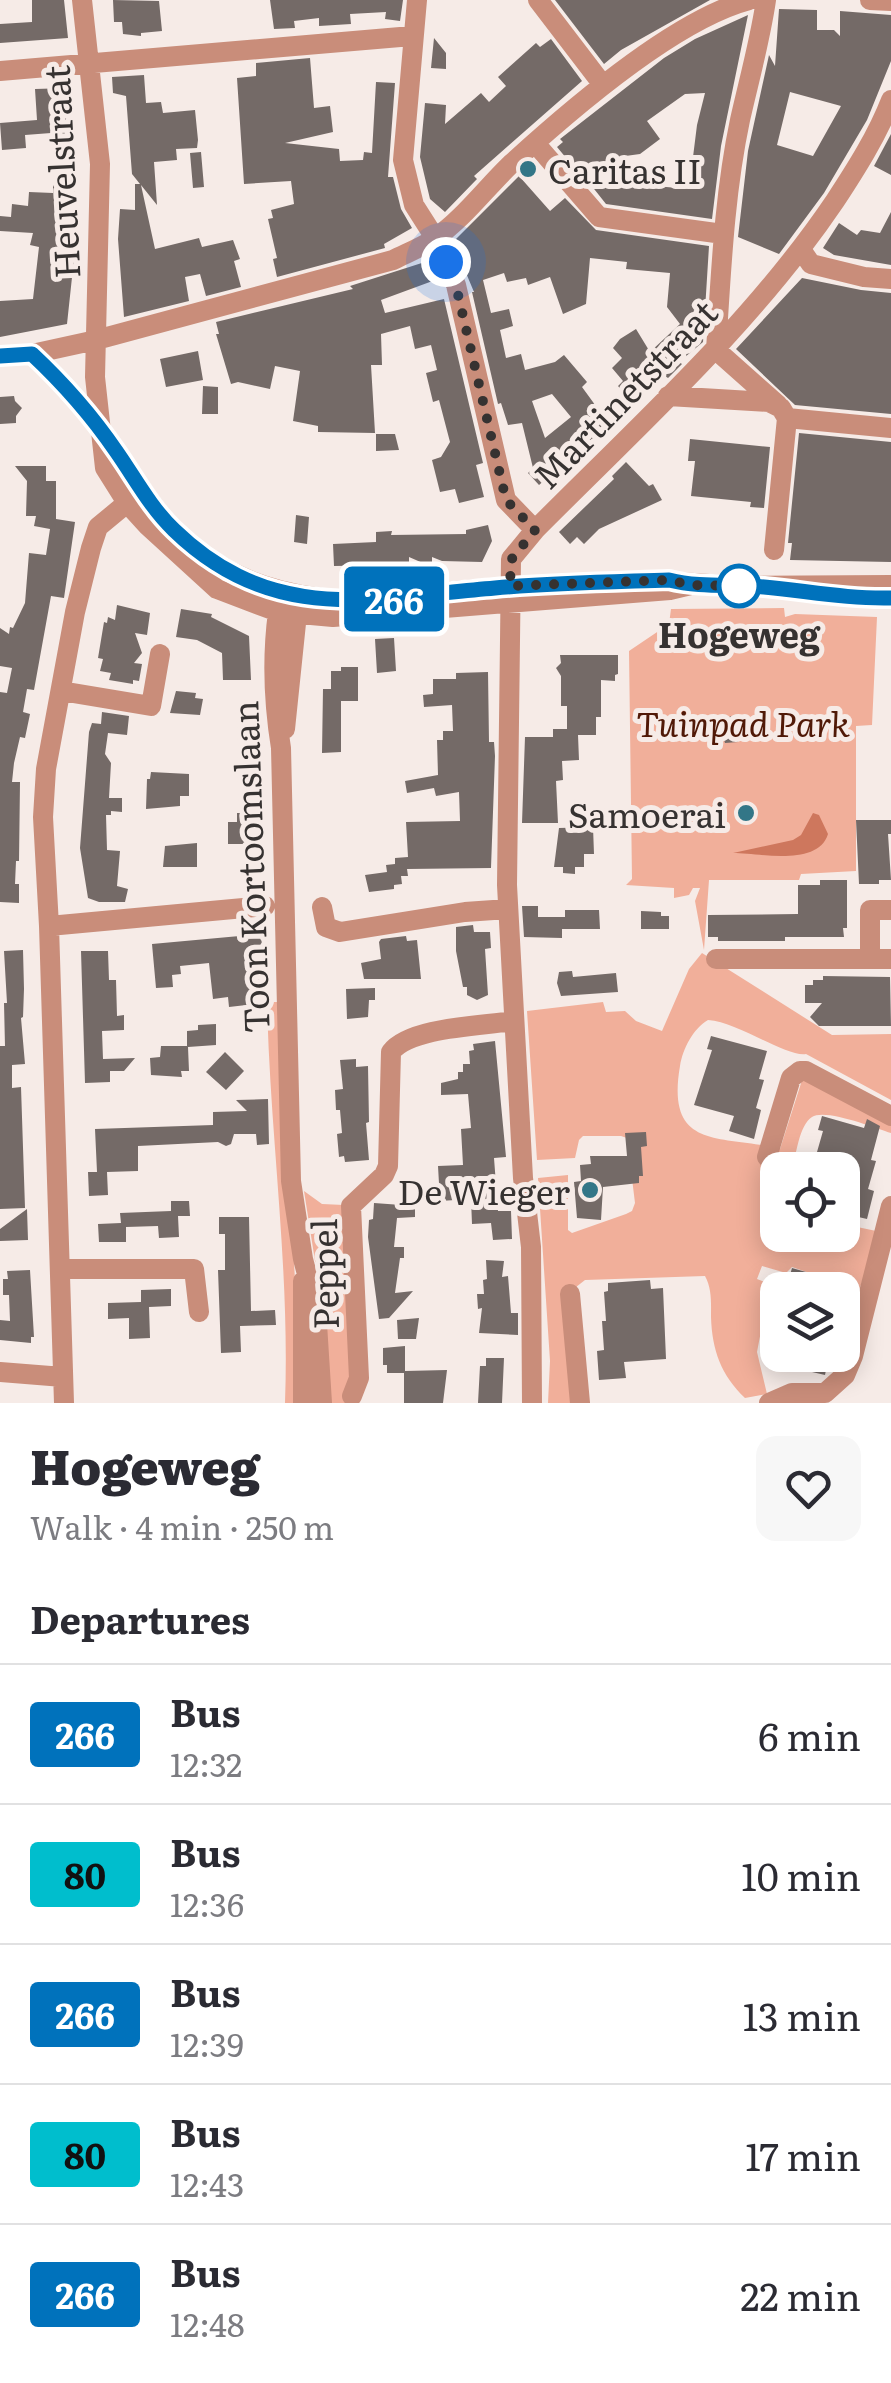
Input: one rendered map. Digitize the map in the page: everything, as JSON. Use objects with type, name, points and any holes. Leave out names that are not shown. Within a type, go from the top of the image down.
[{"type":"street","name":"Heuvelstraat","points":[[82,0],[100,164],[95,378],[106,468],[127,503],[217,589],[291,609]]},
{"type":"street","points":[[417,0],[403,160],[414,206],[435,238],[456,286],[506,500],[535,530]]},
{"type":"street","points":[[538,0],[603,86]]},
{"type":"street","points":[[0,356],[32,354],[96,340],[393,260],[435,238],[535,143],[603,86],[668,40],[750,0]]},
{"type":"street","points":[[766,0],[758,54],[740,121],[724,234],[716,350],[784,413]]},
{"type":"street","points":[[870,0],[891,1]]},
{"type":"street","points":[[0,71],[412,36]]},
{"type":"street","name":"Martinetstraat","points":[[532,1403],[531,1247],[522,1178],[508,909],[511,560],[535,530],[716,350],[802,251],[852,175],[891,100]]},
{"type":"street","points":[[535,143],[599,217],[724,234]]},
{"type":"street","points":[[802,251],[811,264],[864,277],[891,279]]},
{"type":"street","points":[[32,354],[102,431],[171,527],[201,554],[291,609],[333,618],[510,594],[670,590],[691,585],[891,586]]},
{"type":"street","points":[[668,396],[769,402],[784,413],[891,428]]},
{"type":"street","points":[[774,550],[784,413]]},
{"type":"street","points":[[64,1403],[50,926],[43,817],[46,769],[91,548],[98,527],[127,503]]},
{"type":"street","points":[[762,586],[858,599],[891,598]]},
{"type":"street","name":"Toon Kortoomslaan","points":[[281,748],[290,711],[291,609]]},
{"type":"street","name":"Toon Kortoomslaan","points":[[291,609],[276,702],[281,748],[290,1181],[316,1308],[322,1403]]},
{"type":"street","points":[[60,691],[150,706],[160,654]]},
{"type":"street","points":[[50,926],[265,906]]},
{"type":"street","points":[[322,907],[326,927],[340,932],[508,909]]},
{"type":"street","points":[[716,959],[881,959],[870,910],[891,910]]},
{"type":"street","name":"Peppel","points":[[352,1396],[359,1378],[351,1206],[384,1175],[388,1166],[392,1052],[399,1042],[417,1035],[513,1021]]},
{"type":"street","points":[[769,1152],[791,1078],[800,1071],[891,1116]]},
{"type":"street","points":[[770,1403],[792,1393],[824,1394],[845,1375],[883,1262],[891,1206]]},
{"type":"street","name":"Toon Kortoomslaan","points":[[303,1259],[303,1403]]},
{"type":"street","points":[[60,1269],[194,1269],[200,1312]]},
{"type":"street","points":[[570,1294],[580,1403]]},
{"type":"street","points":[[0,1372],[63,1377]]},
{"type":"green space","name":"Tuinpad Park","points":[[784,608],[785,617],[877,617],[872,725],[856,726],[856,871],[801,874],[799,880],[709,880],[704,950],[695,901],[700,888],[674,898],[674,888],[626,885],[632,879],[629,651],[669,624],[671,609]]},
{"type":"green space","points":[[702,953],[832,1035],[891,1034],[891,1100],[806,1054],[708,1020],[686,1046],[678,1094],[681,1114],[690,1127],[720,1139],[780,1149],[804,1074],[891,1119],[891,1133],[818,1115],[808,1121],[796,1152],[760,1152],[760,1252],[860,1252],[860,1228],[881,1232],[860,1287],[860,1272],[807,1272],[792,1267],[783,1272],[762,1266],[757,1279],[757,1352],[767,1394],[745,1398],[724,1371],[716,1351],[705,1276],[585,1280],[571,1291],[579,1403],[548,1403],[550,1361],[538,1178],[568,1175],[568,1230],[572,1233],[626,1214],[635,1203],[627,1138],[583,1136],[575,1158],[537,1160],[527,1011],[603,1002],[606,1012],[625,1011],[636,1021],[662,1031],[689,969]]},
{"type":"green space","points":[[267,1002],[278,1002],[296,1296],[297,1403],[285,1403],[285,1302]]},
{"type":"green space","points":[[304,1191],[322,1204],[344,1205],[357,1378],[348,1403],[326,1403],[321,1299]]},
{"type":"shaded area","points":[[813,813],[819,815],[828,834],[813,851],[786,856],[733,853],[793,840],[801,835]]},
{"type":"building","points":[[32,0],[64,0],[68,38],[0,43],[0,24],[32,22]]},
{"type":"building","points":[[113,0],[159,1],[162,31],[141,36],[123,34],[122,22],[114,22]]},
{"type":"building","points":[[270,0],[403,0],[400,21],[385,19],[386,12],[350,14],[351,24],[319,26],[319,18],[294,21],[295,28],[274,29]]},
{"type":"building","points":[[555,0],[710,0],[621,50],[604,64]]},
{"type":"building","points":[[779,9],[817,10],[817,30],[834,30],[840,36],[840,11],[891,15],[891,61],[867,120],[824,193],[779,254],[738,237],[748,151],[769,55],[775,66]],"holes":[[[790,92],[841,106],[813,156],[777,145]]]},
{"type":"building","points":[[748,15],[721,146],[712,219],[606,204],[587,180],[689,189],[705,93],[685,94],[647,121],[660,139],[640,154],[577,171],[557,147],[563,142],[560,139],[664,58]]},
{"type":"building","points":[[434,38],[446,53],[446,69],[431,68]]},
{"type":"building","points":[[551,39],[582,81],[474,176],[477,179],[445,212],[430,199],[420,157],[425,103],[446,105],[445,124],[481,93],[489,102],[506,86],[498,77],[536,43],[540,47]]},
{"type":"building","points":[[310,58],[314,108],[330,106],[333,132],[285,143],[339,149],[340,161],[363,160],[364,152],[372,153],[376,82],[395,83],[388,177],[393,177],[401,209],[412,228],[384,244],[385,248],[277,277],[268,219],[273,218],[271,210],[294,204],[291,181],[244,184],[237,78],[256,76],[256,63]]},
{"type":"building","points":[[144,75],[146,103],[161,102],[163,113],[195,110],[198,140],[197,148],[176,149],[177,160],[154,162],[157,205],[141,185],[155,249],[199,238],[202,247],[233,240],[240,259],[234,261],[241,287],[206,296],[200,274],[185,277],[189,301],[124,317],[118,239],[120,209],[135,210],[135,184],[140,184],[132,174],[126,96],[113,93],[112,77]]},
{"type":"building","points":[[68,88],[70,119],[75,119],[75,149],[62,150],[60,140],[52,141],[51,133],[25,135],[26,148],[2,150],[0,123],[37,120],[35,89]]},
{"type":"building","points":[[891,134],[891,175],[874,166]]},
{"type":"building","points":[[201,152],[204,187],[193,188],[190,153]]},
{"type":"building","points":[[519,176],[550,211],[565,198],[596,230],[709,246],[703,342],[679,362],[682,364],[668,378],[665,376],[657,384],[653,380],[631,401],[618,386],[623,381],[612,368],[622,358],[613,348],[636,329],[650,352],[680,324],[667,307],[670,273],[626,269],[627,262],[590,258],[586,304],[563,314],[550,277],[528,285],[526,278],[507,282],[504,273],[483,280],[491,313],[509,309],[513,326],[500,330],[506,358],[521,354],[525,370],[555,362],[564,355],[587,382],[582,387],[609,424],[539,485],[528,473],[533,468],[522,423],[508,425],[501,403],[498,404],[474,292],[453,242]],"holes":[[[552,394],[571,417],[545,438],[532,401]]]},
{"type":"building","points":[[53,185],[75,186],[76,240],[67,324],[0,337],[0,301],[33,299],[39,247],[30,245],[33,233],[0,231],[0,216],[11,217],[12,204],[28,206],[29,192],[53,193]]},
{"type":"building","points":[[891,212],[891,265],[834,255],[823,248],[839,223],[857,235],[861,230],[880,233]]},
{"type":"building","points":[[428,261],[438,279],[381,300],[385,313],[444,299],[483,463],[476,465],[484,497],[459,503],[455,489],[440,492],[432,460],[441,457],[450,442],[439,400],[433,402],[426,373],[437,370],[431,345],[415,349],[410,326],[381,334],[382,365],[371,365],[375,433],[318,432],[318,426],[293,421],[300,371],[275,366],[270,389],[231,384],[216,334],[216,322],[353,289],[350,286]]},
{"type":"building","points":[[802,278],[891,293],[891,414],[795,405],[736,349]]},
{"type":"building","points":[[198,351],[203,380],[166,387],[160,359]]},
{"type":"building","points":[[203,386],[218,387],[218,414],[202,414]]},
{"type":"building","points":[[14,396],[22,408],[16,423],[0,424],[0,397]]},
{"type":"building","points":[[799,433],[891,442],[891,562],[790,560],[792,543],[788,543]]},
{"type":"building","points":[[376,434],[395,434],[399,450],[376,451]]},
{"type":"building","points":[[690,439],[770,447],[764,508],[750,507],[751,502],[691,496],[695,461],[688,461]]},
{"type":"building","points":[[626,462],[649,486],[653,484],[662,500],[599,529],[584,544],[577,537],[570,544],[559,532],[614,479],[612,476]]},
{"type":"building","points":[[15,466],[46,466],[46,481],[56,481],[56,519],[75,522],[64,598],[51,596],[34,690],[27,689],[23,712],[30,714],[25,738],[20,737],[14,763],[12,782],[20,782],[15,884],[19,884],[19,903],[0,902],[0,692],[7,693],[12,668],[0,666],[0,628],[9,634],[10,627],[13,628],[25,603],[29,553],[46,555],[50,529],[34,526],[36,516],[26,516],[27,481]]},
{"type":"building","points":[[296,515],[309,517],[307,544],[294,542]]},
{"type":"building","points":[[488,525],[492,541],[482,562],[432,557],[432,567],[409,557],[409,563],[334,566],[333,544],[376,542],[376,532],[466,534],[466,530]]},
{"type":"building","points":[[117,605],[150,613],[147,635],[135,633],[142,653],[134,663],[142,664],[139,681],[133,680],[133,684],[109,680],[111,673],[100,671],[103,659],[98,658],[104,622],[108,617],[115,620]]},
{"type":"building","points":[[181,609],[212,614],[211,617],[249,636],[251,680],[223,680],[222,653],[197,640],[176,637]]},
{"type":"building","points":[[394,638],[396,671],[377,673],[375,639]]},
{"type":"building","points":[[560,655],[618,655],[618,674],[615,681],[601,680],[601,717],[596,717],[596,735],[578,735],[579,760],[562,761],[563,780],[556,781],[558,823],[522,823],[525,737],[553,737],[553,729],[567,729],[567,706],[561,706],[561,676],[556,668],[561,663]]},
{"type":"building","points":[[341,667],[358,667],[358,701],[341,701],[341,752],[322,753],[323,689],[331,689],[331,671],[341,671]]},
{"type":"building","points":[[488,672],[489,742],[494,742],[495,756],[491,868],[407,869],[408,876],[401,876],[402,884],[394,885],[394,889],[369,892],[365,875],[387,872],[386,865],[395,864],[395,858],[408,857],[406,822],[460,821],[459,792],[436,796],[434,788],[407,793],[405,781],[438,775],[437,740],[443,740],[443,731],[453,731],[452,705],[424,707],[423,695],[433,694],[433,679],[456,679],[456,673]]},
{"type":"building","points":[[176,691],[196,693],[195,698],[203,699],[200,715],[170,713]]},
{"type":"building","points":[[102,712],[129,716],[127,735],[108,733],[105,754],[111,763],[109,798],[122,798],[122,812],[111,811],[111,815],[106,815],[107,850],[120,851],[117,886],[128,889],[125,902],[88,898],[80,848],[89,732],[92,723],[101,724]]},
{"type":"building","points":[[731,716],[738,742],[725,743],[719,723]]},
{"type":"building","points":[[151,772],[189,774],[189,796],[180,796],[180,806],[146,809],[147,779]]},
{"type":"building","points":[[237,813],[249,813],[249,844],[228,844],[228,822],[237,822]]},
{"type":"building","points":[[856,820],[891,820],[891,880],[859,884]]},
{"type":"building","points":[[593,827],[594,854],[584,854],[584,867],[575,867],[575,874],[554,867],[559,828]]},
{"type":"building","points":[[197,843],[197,867],[163,867],[165,846]]},
{"type":"building","points":[[820,880],[847,880],[844,937],[718,941],[718,937],[708,937],[708,915],[798,914],[798,885],[820,885]]},
{"type":"building","points":[[522,906],[538,906],[538,917],[565,917],[565,910],[599,910],[600,929],[562,929],[562,938],[524,937]]},
{"type":"building","points":[[641,911],[669,916],[669,929],[641,929]]},
{"type":"building","points":[[473,925],[474,932],[490,932],[491,948],[485,949],[488,995],[477,1000],[467,995],[467,987],[463,987],[456,951],[456,927]]},
{"type":"building","points":[[261,934],[265,983],[252,985],[255,1004],[229,1007],[228,997],[213,999],[209,963],[180,966],[181,974],[172,975],[173,987],[156,988],[152,944]]},
{"type":"building","points":[[406,936],[407,941],[417,940],[421,979],[364,979],[361,963],[381,959],[381,939]]},
{"type":"building","points":[[23,950],[21,1018],[25,1064],[12,1065],[12,1088],[21,1087],[25,1208],[0,1209],[0,1046],[5,1046],[7,1003],[4,951]]},
{"type":"building","points":[[81,951],[108,951],[109,980],[116,980],[117,1016],[124,1015],[124,1030],[102,1031],[103,1059],[135,1058],[124,1071],[110,1071],[110,1082],[85,1083]]},
{"type":"building","points":[[572,971],[573,977],[616,973],[618,992],[561,996],[559,972]]},
{"type":"building","points":[[823,976],[890,977],[891,1026],[819,1026],[810,1017],[822,1003],[805,1003],[805,985],[823,980]]},
{"type":"building","points":[[375,988],[375,1000],[369,1000],[368,1017],[347,1019],[346,989]]},
{"type":"building","points":[[216,1024],[216,1045],[188,1047],[189,1071],[181,1071],[182,1077],[151,1075],[150,1058],[160,1057],[161,1046],[187,1046],[187,1031],[198,1030],[198,1025]]},
{"type":"building","points":[[711,1036],[767,1051],[759,1079],[764,1080],[756,1108],[761,1110],[754,1139],[729,1131],[734,1116],[694,1105],[712,1050],[707,1049]]},
{"type":"building","points":[[495,1041],[506,1157],[494,1158],[498,1211],[511,1211],[512,1239],[493,1240],[491,1223],[472,1224],[471,1199],[440,1201],[438,1166],[463,1165],[461,1129],[471,1128],[468,1094],[441,1095],[441,1083],[458,1079],[463,1064],[470,1064],[473,1044]]},
{"type":"building","points":[[225,1052],[244,1071],[226,1090],[206,1072]]},
{"type":"building","points":[[356,1059],[356,1067],[368,1066],[369,1160],[345,1162],[344,1156],[339,1157],[337,1134],[342,1133],[335,1090],[343,1089],[340,1060]]},
{"type":"building","points":[[268,1099],[269,1144],[257,1145],[256,1134],[234,1134],[231,1144],[226,1146],[218,1142],[138,1146],[138,1171],[107,1172],[108,1195],[89,1196],[88,1172],[97,1172],[95,1129],[213,1125],[213,1112],[247,1111],[236,1100]]},
{"type":"building","points":[[822,1116],[864,1128],[867,1119],[880,1126],[871,1160],[876,1161],[868,1189],[874,1191],[867,1219],[860,1217],[860,1152],[817,1152],[823,1131],[818,1130]]},
{"type":"building","points":[[646,1132],[647,1146],[641,1147],[643,1176],[639,1176],[639,1183],[603,1187],[601,1220],[577,1218],[574,1182],[581,1181],[580,1165],[591,1164],[590,1156],[627,1156],[625,1133]]},
{"type":"building","points":[[171,1201],[189,1201],[190,1216],[178,1216],[179,1237],[159,1238],[158,1226],[126,1227],[126,1242],[99,1242],[98,1224],[121,1223],[120,1213],[171,1211]]},
{"type":"building","points":[[374,1203],[415,1206],[415,1217],[397,1218],[394,1247],[404,1247],[395,1293],[413,1291],[389,1318],[379,1319],[368,1237]]},
{"type":"building","points":[[27,1209],[28,1240],[0,1241],[0,1229]]},
{"type":"building","points":[[219,1217],[249,1217],[251,1311],[275,1310],[276,1325],[240,1326],[241,1352],[221,1353],[218,1270],[225,1270],[225,1234],[219,1234]]},
{"type":"building","points":[[486,1260],[504,1261],[502,1277],[508,1276],[511,1313],[518,1313],[518,1335],[479,1333],[482,1308],[478,1309],[477,1294],[484,1294]]},
{"type":"building","points":[[30,1270],[34,1337],[31,1343],[0,1340],[0,1320],[10,1321],[9,1295],[3,1295],[3,1279],[8,1279],[7,1271]]},
{"type":"building","points":[[650,1280],[651,1289],[663,1288],[666,1359],[624,1362],[626,1378],[599,1380],[597,1351],[604,1350],[602,1321],[606,1321],[604,1292],[608,1291],[608,1283]]},
{"type":"building","points":[[171,1289],[171,1306],[149,1307],[150,1338],[129,1339],[129,1318],[108,1319],[108,1303],[141,1302],[141,1290]]},
{"type":"building","points":[[419,1318],[416,1339],[398,1339],[397,1320]]},
{"type":"building","points":[[405,1346],[405,1371],[447,1370],[443,1403],[404,1403],[404,1373],[387,1373],[383,1348]]},
{"type":"building","points":[[486,1358],[504,1358],[502,1403],[478,1403],[480,1366],[486,1366]]},
{"type":"bus line","name":"266","points":[[0,356],[32,354],[56,376],[102,431],[147,498],[201,554],[257,585],[298,597],[325,601],[410,598],[510,586],[669,580],[691,585],[762,586],[858,599],[891,598]]},
{"type":"place","name":"Caritas II","points":[[528,169]]},
{"type":"place","name":"Hogeweg","points":[[739,586]]},
{"type":"place","name":"Samoerai","points":[[746,813]]},
{"type":"place","name":"De Wieger","points":[[590,1190]]},
{"type":"route","points":[[446,262],[456,286],[506,500],[535,530],[511,560],[510,586],[669,580],[691,585],[739,586]]}]
